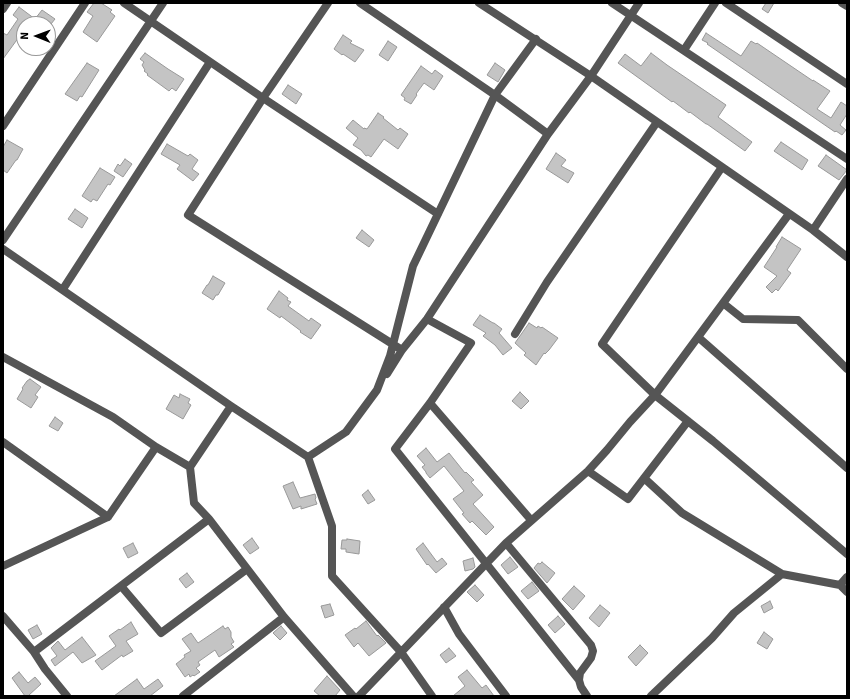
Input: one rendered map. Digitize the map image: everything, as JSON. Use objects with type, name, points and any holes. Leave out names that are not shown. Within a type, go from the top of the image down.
[{"type":"street","points":[[3,9],[7,3]]},
{"type":"street","points":[[3,126],[86,3]]},
{"type":"street","points":[[124,3],[263,98],[438,214]]},
{"type":"street","points":[[3,240],[163,3]]},
{"type":"street","points":[[328,3],[263,98],[188,215],[402,350]]},
{"type":"street","points":[[360,3],[495,95],[548,134]]},
{"type":"street","points":[[479,3],[591,76],[813,230],[847,257]]},
{"type":"street","points":[[612,3],[847,159]]},
{"type":"street","points":[[308,458],[346,432],[377,390],[402,350],[427,319],[548,134],[591,76],[639,3]]},
{"type":"street","points":[[684,50],[715,3]]},
{"type":"street","points":[[726,3],[847,84]]},
{"type":"street","points":[[842,3],[847,6]]},
{"type":"street","points":[[377,390],[390,356],[413,266],[495,95],[536,39]]},
{"type":"street","points":[[62,289],[210,62]]},
{"type":"street","points":[[515,334],[547,282],[657,122]]},
{"type":"street","points":[[722,167],[602,344],[655,395],[719,446],[847,554]]},
{"type":"street","points":[[813,230],[847,179]]},
{"type":"street","points":[[359,696],[506,543],[588,471],[607,450],[655,395],[789,214]]},
{"type":"street","points":[[3,249],[308,458],[332,526],[332,576],[401,652],[432,696]]},
{"type":"street","points":[[723,302],[743,319],[798,320],[847,369]]},
{"type":"street","points":[[427,319],[471,343],[430,403],[395,449],[579,680],[581,687],[587,696]]},
{"type":"street","points":[[698,337],[847,468]]},
{"type":"street","points":[[3,357],[113,417],[156,447],[190,468]]},
{"type":"street","points":[[430,403],[531,520]]},
{"type":"street","points":[[231,406],[190,468],[194,502],[209,519],[284,617],[353,696]]},
{"type":"street","points":[[588,471],[628,499],[688,421]]},
{"type":"street","points":[[3,442],[108,517]]},
{"type":"street","points":[[3,566],[108,517],[156,447]]},
{"type":"street","points":[[644,478],[682,513],[782,574],[840,585],[847,592]]},
{"type":"street","points":[[34,652],[209,519]]},
{"type":"street","points":[[506,543],[591,645],[593,651],[580,673],[579,680]]},
{"type":"street","points":[[121,586],[161,633],[247,569]]},
{"type":"street","points":[[652,696],[712,638],[734,613],[782,574]]},
{"type":"street","points":[[840,585],[847,577]]},
{"type":"street","points":[[444,608],[460,634],[506,696]]},
{"type":"street","points":[[3,616],[34,652],[45,669],[68,696]]},
{"type":"street","points":[[183,696],[284,617]]},
{"type":"building","points":[[94,3],[101,3],[112,10],[110,12],[115,16],[97,42],[83,32],[93,16],[87,12]]},
{"type":"building","points":[[766,3],[774,3],[768,13],[762,9]]},
{"type":"building","points":[[19,7],[31,16],[16,16],[16,17],[13,15]]},
{"type":"building","points":[[42,10],[51,16],[37,16]]},
{"type":"building","points":[[16,22],[16,41],[3,59],[3,33],[7,35]]},
{"type":"building","points":[[706,33],[741,56],[751,41],[756,44],[757,43],[830,91],[817,109],[831,118],[841,102],[847,106],[847,114],[840,125],[846,130],[842,135],[836,131],[835,132],[707,44],[708,43],[702,40]]},
{"type":"building","points":[[343,35],[352,41],[350,43],[364,50],[355,62],[334,49]]},
{"type":"building","points":[[388,41],[397,47],[388,61],[379,55]]},
{"type":"building","points":[[145,53],[184,79],[176,91],[172,88],[169,91],[147,75],[148,74],[144,71],[145,70],[142,65],[144,62],[140,59]]},
{"type":"building","points":[[651,53],[726,105],[718,117],[752,142],[745,151],[690,112],[689,113],[673,101],[672,102],[618,63],[625,54],[641,66]]},
{"type":"building","points":[[87,63],[99,70],[82,97],[80,96],[77,101],[65,94]]},
{"type":"building","points":[[495,63],[505,70],[498,82],[487,75]]},
{"type":"building","points":[[421,66],[432,74],[435,70],[443,76],[434,90],[424,83],[411,104],[404,100],[405,98],[401,95]]},
{"type":"building","points":[[288,85],[302,94],[296,104],[282,94]]},
{"type":"building","points":[[378,113],[398,130],[400,128],[408,134],[398,149],[384,139],[371,157],[368,155],[366,156],[361,150],[353,145],[358,138],[346,128],[353,120],[364,129],[367,129]]},
{"type":"building","points":[[7,140],[23,149],[7,173],[3,170],[3,147]]},
{"type":"building","points":[[781,142],[808,160],[802,170],[774,151]]},
{"type":"building","points":[[167,144],[188,156],[190,154],[198,160],[192,169],[199,174],[193,181],[177,169],[180,165],[161,154]]},
{"type":"building","points":[[556,153],[566,160],[561,166],[574,173],[568,183],[546,169]]},
{"type":"building","points":[[826,155],[847,170],[839,180],[818,166]]},
{"type":"building","points":[[125,159],[132,164],[123,177],[114,171],[118,164],[120,166]]},
{"type":"building","points":[[100,168],[115,177],[110,185],[108,184],[97,201],[93,199],[91,202],[82,196]]},
{"type":"building","points":[[75,209],[88,218],[82,228],[68,219]]},
{"type":"building","points":[[362,230],[374,240],[369,247],[356,238]]},
{"type":"building","points":[[782,237],[801,249],[787,270],[791,273],[778,291],[776,289],[772,293],[766,287],[777,276],[764,267]]},
{"type":"building","points":[[213,276],[225,283],[218,295],[216,295],[213,300],[202,293]]},
{"type":"building","points":[[279,291],[288,298],[287,300],[291,302],[288,306],[309,321],[311,318],[321,325],[311,339],[281,316],[280,318],[267,309]]},
{"type":"building","points":[[480,315],[502,329],[499,333],[512,348],[503,355],[495,345],[483,336],[486,333],[473,325]]},
{"type":"building","points":[[529,323],[537,328],[538,326],[541,328],[542,327],[558,338],[549,350],[545,354],[544,353],[536,365],[524,355],[526,353],[515,343]]},
{"type":"building","points":[[30,379],[41,387],[35,395],[38,397],[31,408],[17,399],[23,389],[22,388]]},
{"type":"building","points":[[520,392],[529,401],[521,409],[512,401]]},
{"type":"building","points":[[180,394],[190,399],[188,403],[191,405],[183,419],[166,409],[174,395],[179,398]]},
{"type":"building","points":[[55,417],[63,423],[58,431],[49,426]]},
{"type":"building","points":[[426,448],[437,462],[449,453],[465,473],[466,472],[474,480],[471,482],[483,495],[473,504],[494,527],[486,535],[472,521],[470,523],[462,514],[464,513],[453,499],[464,491],[444,466],[430,478],[426,473],[422,467],[425,465],[417,456]]},
{"type":"building","points":[[293,482],[300,498],[315,494],[317,504],[301,509],[301,506],[293,509],[283,486]]},
{"type":"building","points":[[368,490],[375,500],[368,504],[362,495]]},
{"type":"building","points":[[252,538],[259,548],[250,554],[243,545]]},
{"type":"building","points":[[347,539],[360,541],[359,554],[346,552],[346,549],[341,549],[342,540]]},
{"type":"building","points":[[133,543],[138,553],[128,558],[123,548]]},
{"type":"building","points":[[423,543],[437,562],[442,558],[447,564],[436,573],[428,564],[427,565],[416,549]]},
{"type":"building","points":[[510,557],[518,567],[508,574],[501,565]]},
{"type":"building","points":[[473,558],[475,567],[465,571],[463,561]]},
{"type":"building","points":[[542,562],[555,573],[547,583],[534,568],[538,563],[540,564]]},
{"type":"building","points":[[187,573],[194,582],[186,588],[179,579]]},
{"type":"building","points":[[532,582],[539,591],[528,599],[521,591]]},
{"type":"building","points":[[475,585],[484,595],[477,602],[467,592]]},
{"type":"building","points":[[574,586],[585,596],[573,610],[562,599]]},
{"type":"building","points":[[770,601],[773,608],[764,613],[761,606]]},
{"type":"building","points":[[330,604],[334,615],[325,618],[321,606]]},
{"type":"building","points":[[600,605],[610,613],[599,627],[589,618]]},
{"type":"building","points":[[558,616],[565,624],[555,633],[548,625]]},
{"type":"building","points":[[366,621],[377,636],[378,635],[386,643],[369,656],[358,643],[354,647],[345,635]]},
{"type":"building","points":[[131,622],[138,634],[126,641],[133,651],[123,657],[122,655],[102,670],[95,661],[116,646],[109,636]]},
{"type":"building","points":[[37,625],[42,634],[33,639],[28,630]]},
{"type":"building","points":[[223,626],[225,629],[228,627],[231,632],[231,637],[234,642],[231,644],[234,647],[219,657],[215,650],[198,662],[200,665],[196,668],[200,672],[194,676],[193,675],[190,677],[189,674],[185,677],[176,664],[185,657],[184,655],[191,651],[182,639],[191,633],[198,643]]},
{"type":"building","points":[[281,626],[287,633],[280,640],[273,633]]},
{"type":"building","points":[[764,632],[773,639],[767,649],[757,643]]},
{"type":"building","points":[[82,637],[96,655],[82,663],[73,652],[55,666],[51,660],[57,656],[51,648],[58,641],[65,650]]},
{"type":"building","points":[[640,645],[648,653],[636,666],[628,657]]},
{"type":"building","points":[[449,648],[456,656],[446,663],[440,655]]},
{"type":"building","points":[[467,670],[482,688],[486,685],[494,696],[453,696],[465,686],[458,677]]},
{"type":"building","points":[[19,672],[28,683],[35,677],[41,684],[28,696],[25,696],[12,678]]},
{"type":"building","points":[[327,676],[340,690],[335,696],[320,696],[314,691]]},
{"type":"building","points":[[137,679],[144,689],[158,679],[163,686],[150,696],[114,696]]}]
